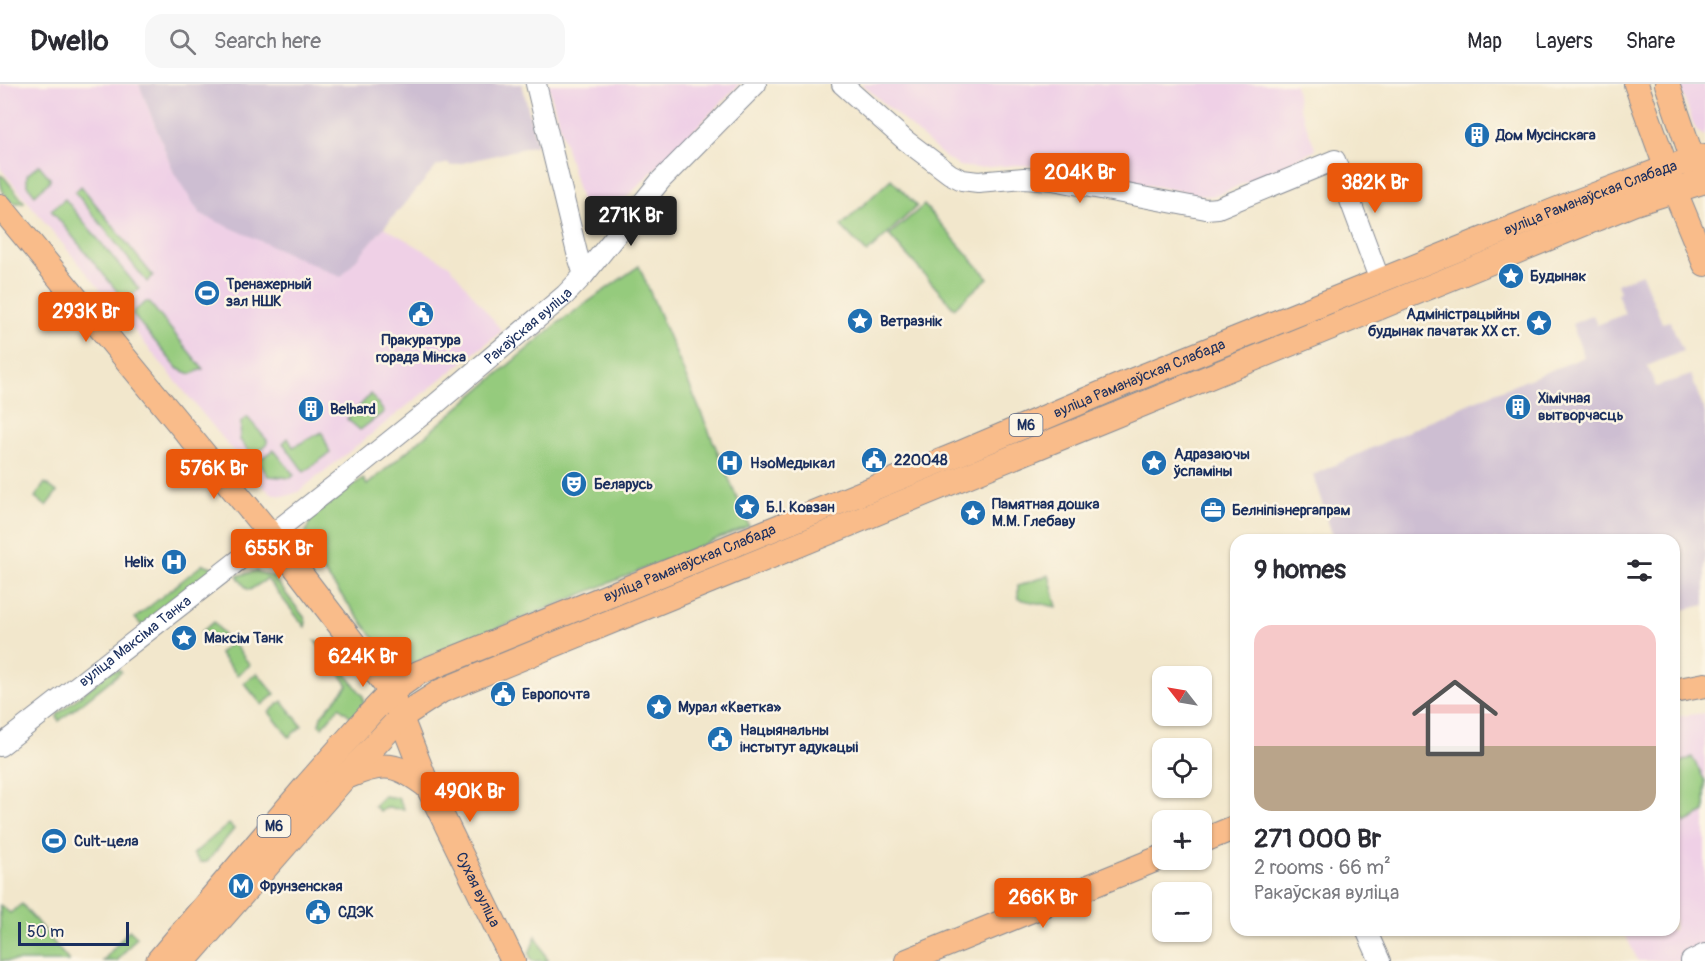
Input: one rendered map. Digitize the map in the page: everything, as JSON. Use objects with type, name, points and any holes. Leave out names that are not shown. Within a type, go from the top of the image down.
[{"type":"main road","points":[[1635,84],[1670,179],[1705,264]]},
{"type":"main road","points":[[1667,84],[1702,175]]},
{"type":"main road","name":"М6","points":[[1670,179],[1702,175]]},
{"type":"main road","name":"вуліца Раманаўская Слабада","points":[[391,692],[418,673],[1380,281],[1670,179]]},
{"type":"main road","name":"вуліца Раманаўская Слабада","points":[[401,717],[441,691],[1635,203],[1670,179]]},
{"type":"main road","name":"Сухая вуліца","points":[[0,206],[270,534],[369,660],[391,692],[429,787],[513,961]]},
{"type":"main road","points":[[369,660],[387,672],[401,675],[418,673]]},
{"type":"main road","points":[[1680,690],[1705,685]]},
{"type":"main road","name":"М6","points":[[158,961],[307,785],[391,692]]},
{"type":"main road","name":"М6","points":[[184,961],[401,717]]},
{"type":"main road","points":[[346,777],[372,766],[386,765],[406,773],[429,787]]},
{"type":"main road","points":[[1212,837],[1230,829]]},
{"type":"main road","points":[[907,961],[1152,861]]},
{"type":"street","points":[[536,84],[584,275]]},
{"type":"street","name":"Ракаўская вуліца","points":[[270,534],[431,408],[565,295],[584,275],[649,194],[756,84]]},
{"type":"street","points":[[848,89],[905,140],[950,174],[962,180],[978,182],[1024,178],[1053,180],[1206,209],[1218,208],[1335,160],[1380,281]]},
{"type":"street","name":"вуліца Максіма Танка","points":[[0,746],[270,534]]},
{"type":"street","points":[[1369,936],[1380,961]]},
{"type":"street","points":[[1691,961],[1705,954]]},
{"type":"shaded area","points":[[0,84],[139,84],[174,173],[341,276],[384,227],[449,265],[502,331],[298,492],[287,496],[275,495],[264,488],[0,168]]},
{"type":"shaded area","points":[[139,84],[522,84],[537,145],[450,166],[449,163],[437,166],[341,277],[200,214],[174,173]]},
{"type":"shaded area","points":[[548,84],[740,84],[612,212],[582,204]]},
{"type":"shaded area","points":[[862,84],[1295,84],[1299,107],[1316,150],[1218,195],[1208,196],[1054,168],[1018,165],[976,168],[959,166],[946,158]]},
{"type":"shaded area","points":[[1679,84],[1705,84],[1705,136],[1694,126]]},
{"type":"shaded area","points":[[1642,274],[1662,323],[1670,321],[1683,351],[1647,366],[1656,387],[1691,375],[1705,413],[1705,605],[1680,611],[1680,534],[1332,534],[1313,475],[1472,402],[1584,357],[1572,324],[1593,315],[1597,325],[1625,314],[1617,293],[1620,292],[1617,284]]},
{"type":"shaded area","points":[[1705,713],[1705,949],[1681,961],[1638,961],[1626,936],[1680,936],[1680,716]]},
{"type":"green space","points":[[39,165],[50,181],[35,195],[27,185],[27,175]]},
{"type":"green space","points":[[0,175],[24,202],[13,202],[5,196]]},
{"type":"green space","points":[[891,179],[917,206],[867,253],[841,226]]},
{"type":"green space","points":[[81,186],[153,276],[147,282],[75,192]]},
{"type":"green space","points":[[65,199],[139,289],[125,301],[51,210]]},
{"type":"green space","points":[[924,205],[988,278],[954,308],[889,235]]},
{"type":"green space","points":[[639,266],[749,526],[413,663],[396,661],[386,654],[308,551],[306,532],[311,518],[363,478],[367,485],[558,323]]},
{"type":"green space","points":[[149,302],[203,369],[191,374],[178,369],[133,315],[133,312]]},
{"type":"green space","points":[[371,394],[384,412],[360,430],[347,419]]},
{"type":"green space","points":[[247,417],[267,440],[267,445],[255,454],[251,454],[240,440],[241,422]]},
{"type":"green space","points":[[322,432],[330,453],[304,472],[283,443],[288,438],[293,447]]},
{"type":"green space","points":[[273,450],[294,475],[291,478],[268,476],[258,461]]},
{"type":"green space","points":[[45,483],[57,492],[46,506],[35,497]]},
{"type":"green space","points":[[203,564],[216,571],[143,627],[135,618]]},
{"type":"green space","points":[[256,571],[273,577],[304,617],[305,627],[267,579],[250,590],[237,576]]},
{"type":"green space","points":[[1049,575],[1057,607],[1018,599],[1018,586]]},
{"type":"green space","points":[[214,622],[224,635],[212,645],[201,632]]},
{"type":"green space","points":[[315,641],[321,642],[363,696],[364,706],[355,720],[339,707],[322,727],[319,725],[321,716],[348,685]]},
{"type":"green space","points":[[232,642],[250,665],[237,675],[219,653]]},
{"type":"green space","points":[[120,670],[121,672],[59,721],[58,714],[111,671]]},
{"type":"green space","points":[[257,673],[275,694],[262,705],[244,683]]},
{"type":"green space","points":[[282,701],[302,726],[289,737],[269,712]]},
{"type":"green space","points":[[1692,757],[1705,781],[1705,812],[1685,823],[1680,813],[1680,763]]},
{"type":"green space","points":[[384,796],[398,798],[404,809],[387,808],[380,811],[374,806]]},
{"type":"green space","points":[[229,824],[234,829],[207,862],[200,862],[193,854]]},
{"type":"green space","points":[[22,904],[69,961],[0,961],[0,905],[10,913]]},
{"type":"green space","points":[[129,930],[137,937],[117,961],[103,961]]},
{"type":"green space","points":[[536,936],[548,961],[532,961],[529,954]]},
{"type":"place","name":"Дом Мусінскага","points":[[1477,135]]},
{"type":"place","name":"Будынак","points":[[1511,276]]},
{"type":"place","name":"Тренажерный зал НШК","points":[[207,293]]},
{"type":"place","name":"Пракуратура горада Мінска","points":[[421,314]]},
{"type":"place","name":"Ветразнік","points":[[860,321]]},
{"type":"place","name":"Адміністрацыйны будынак пачатак XX ст.","points":[[1539,323]]},
{"type":"place","name":"Хімічная вытворчасць","points":[[1518,407]]},
{"type":"place","name":"Belhard","points":[[311,409]]},
{"type":"place","name":"220048","points":[[874,460]]},
{"type":"place","name":"НэоМедыкал","points":[[730,463]]},
{"type":"place","name":"Адразаючы ўспаміны","points":[[1154,463]]},
{"type":"place","name":"Беларусь","points":[[574,484]]},
{"type":"place","name":"Б.І. Ковзан","points":[[747,507]]},
{"type":"place","name":"Белніпіэнергапрам","points":[[1213,510]]},
{"type":"place","name":"Памятная дошка М.М. Глебаву","points":[[973,513]]},
{"type":"place","name":"Helix","points":[[174,562]]},
{"type":"place","name":"Максім Танк","points":[[184,638]]},
{"type":"place","name":"Европочта","points":[[503,694]]},
{"type":"place","name":"Мурал «Кветка»","points":[[659,707]]},
{"type":"place","name":"Нацыянальны інстытут адукацыі","points":[[720,739]]},
{"type":"place","name":"Cult-цела","points":[[54,841]]},
{"type":"place","name":"Фрунзенская","points":[[241,886]]},
{"type":"place","name":"СДЭК","points":[[318,912]]}]
